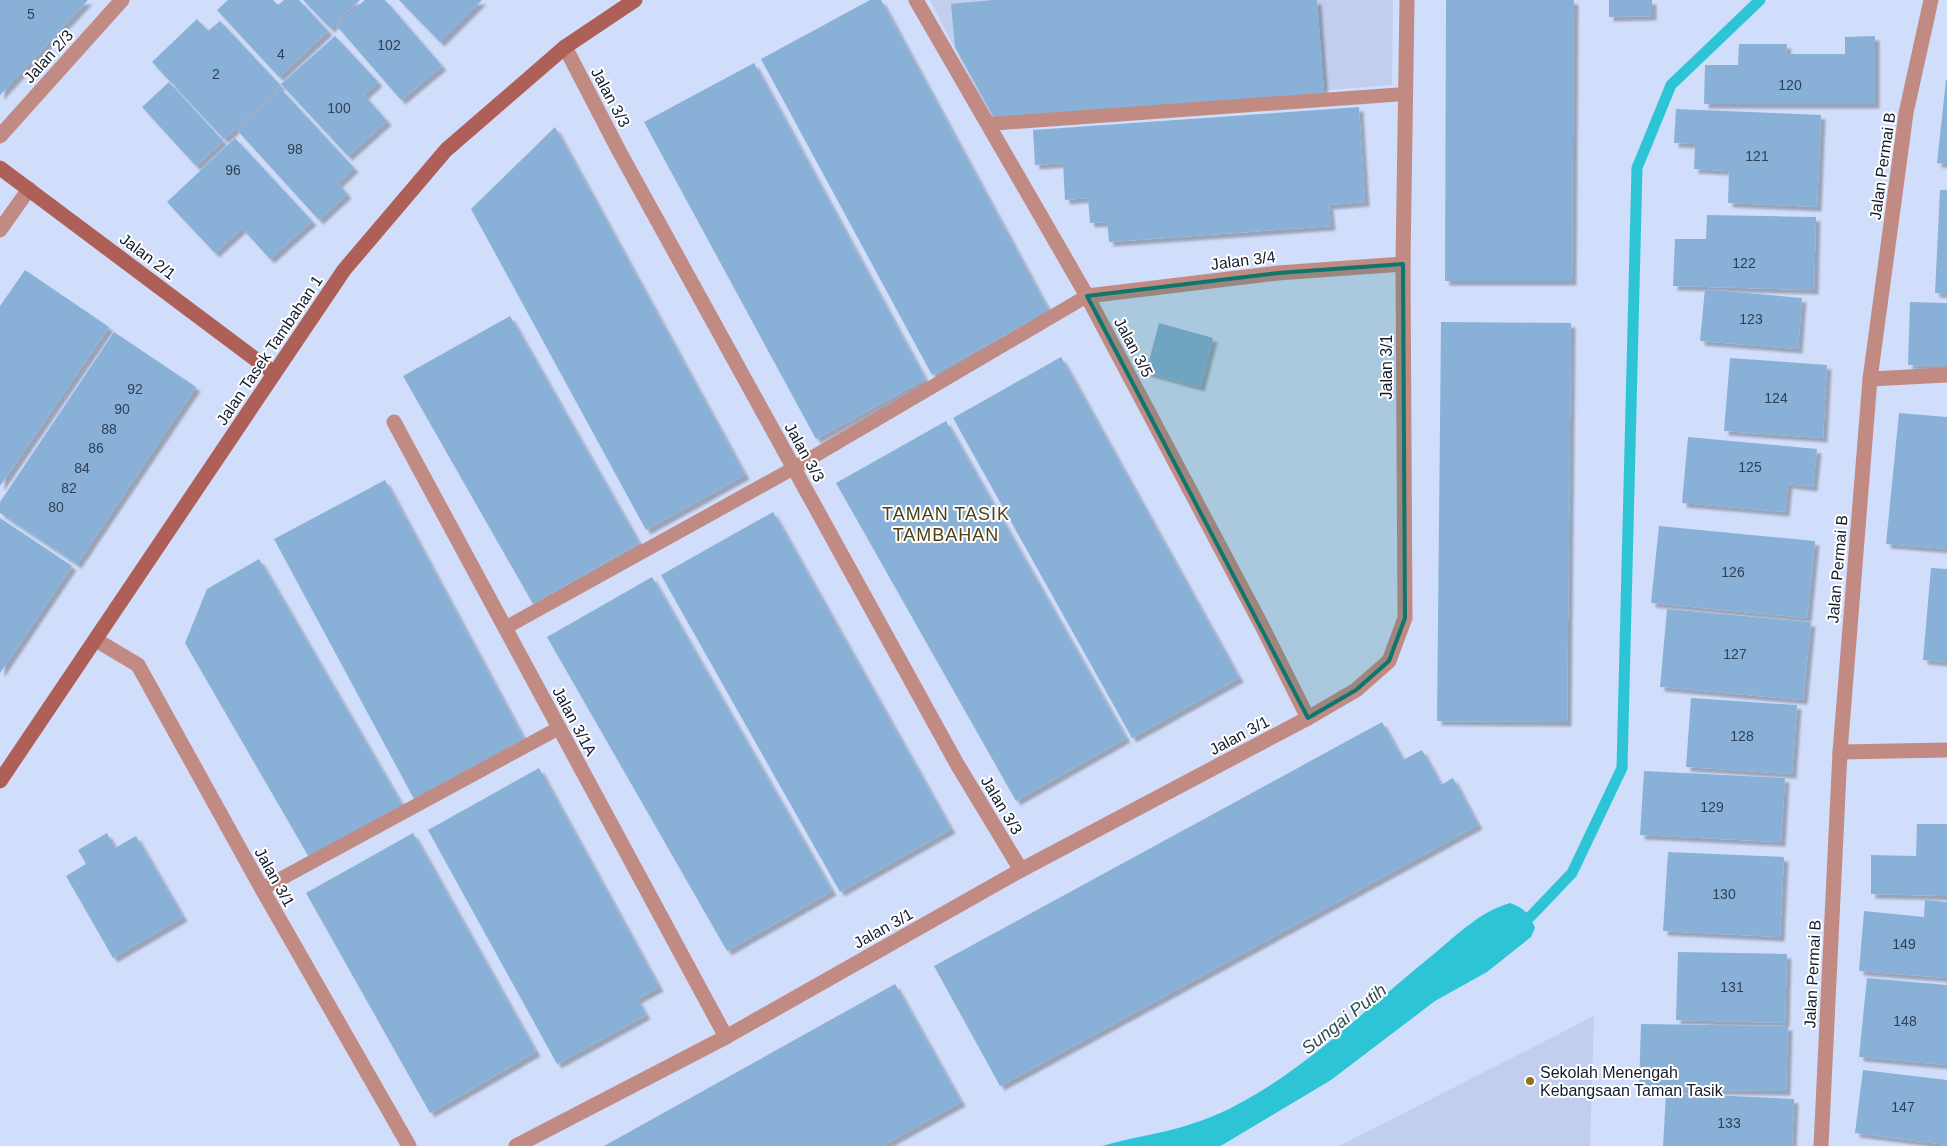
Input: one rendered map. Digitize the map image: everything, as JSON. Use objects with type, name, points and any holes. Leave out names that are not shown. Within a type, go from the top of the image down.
[{"type":"street","name":"Jalan 2/3","points":[[0,136],[122,0]]},
{"type":"street","name":"Jalan Tasek Tambahan 1","points":[[0,781],[344,270],[446,150],[565,47],[635,0]]},
{"type":"street","name":"Jalan 3/5","points":[[916,0],[1087,296],[1263,628],[1308,718]]},
{"type":"street","name":"Jalan 3/1","points":[[516,1146],[726,1037],[1021,870],[1308,718],[1356,690],[1389,661],[1405,618],[1403,264],[1407,0]]},
{"type":"street","name":"Jalan Permai B","points":[[1821,1146],[1840,752],[1870,379],[1906,113],[1931,0]]},
{"type":"street","name":"Jalan 3/3","points":[[565,47],[619,151],[957,764],[1021,870]]},
{"type":"street","name":"Jalan 2/1","points":[[0,168],[274,373]]},
{"type":"street","points":[[0,230],[29,189]]},
{"type":"street","name":"Jalan 3/4","points":[[1087,296],[1278,273],[1403,264]]},
{"type":"street","points":[[1870,379],[1947,375]]},
{"type":"street","name":"Jalan 3/1A","points":[[394,422],[726,1037]]},
{"type":"street","name":"Jalan 3/1","points":[[96,640],[138,665],[262,889],[409,1146]]},
{"type":"street","points":[[1840,752],[1947,750]]},
{"type":"lane","points":[[988,124],[1405,94]]},
{"type":"lane","points":[[505,628],[794,468],[1087,296]]},
{"type":"lane","points":[[262,889],[559,728]]},
{"type":"highlighted area","points":[[1403,264],[1405,618],[1389,661],[1356,690],[1308,718],[1087,296],[1278,273]]},
{"type":"shaded area","points":[[930,0],[1393,0],[1392,85],[990,117]]},
{"type":"shaded area","name":"Sekolah Menengah Kebangsaan Taman Tasik","points":[[1594,1016],[1590,1146],[1339,1146]]},
{"type":"water","points":[[1510,903],[1523,909],[1531,919],[1535,928],[1531,937],[1487,972],[1435,1001],[1331,1080],[1224,1144],[1220,1146],[1102,1146],[1201,1121],[1230,1109],[1257,1094],[1332,1040],[1470,924],[1489,912]]},
{"type":"building","points":[[0,0],[88,0],[0,95]]},
{"type":"building","points":[[228,0],[273,0],[278,5],[284,0],[299,0],[328,31],[279,77],[217,10]]},
{"type":"building","points":[[303,0],[360,0],[330,28]]},
{"type":"building","points":[[365,0],[385,0],[442,66],[401,100],[336,25]]},
{"type":"building","points":[[399,0],[482,0],[440,42]]},
{"type":"building","points":[[870,0],[881,0],[1049,311],[932,375],[761,59]]},
{"type":"building","points":[[993,0],[1317,0],[1324,93],[996,122],[955,47],[951,4]]},
{"type":"building","points":[[1446,0],[1574,0],[1572,281],[1445,281]]},
{"type":"building","points":[[1609,0],[1652,0],[1652,16],[1609,17]]},
{"type":"building","points":[[197,19],[208,31],[220,21],[281,86],[224,139],[152,62]]},
{"type":"building","points":[[335,36],[378,82],[364,95],[387,121],[348,156],[281,84]]},
{"type":"building","points":[[1875,36],[1875,104],[1704,104],[1705,65],[1738,65],[1739,44],[1787,44],[1786,54],[1845,54],[1845,37]]},
{"type":"building","points":[[754,63],[925,379],[816,439],[644,122]]},
{"type":"building","points":[[1947,80],[1947,164],[1937,163]]},
{"type":"building","points":[[169,82],[223,141],[196,166],[142,107]]},
{"type":"building","points":[[281,89],[354,168],[338,183],[347,194],[319,220],[237,130]]},
{"type":"building","points":[[1359,107],[1365,202],[1329,205],[1331,226],[1109,242],[1107,222],[1090,223],[1088,198],[1065,200],[1063,163],[1035,165],[1033,130]]},
{"type":"building","points":[[1676,109],[1821,115],[1817,207],[1728,203],[1729,171],[1694,169],[1695,144],[1674,143]]},
{"type":"building","points":[[555,127],[745,475],[646,530],[471,209]]},
{"type":"building","points":[[235,138],[312,221],[270,259],[242,228],[215,253],[167,202]]},
{"type":"building","points":[[1940,190],[1947,190],[1947,294],[1935,293]]},
{"type":"building","points":[[1707,215],[1816,217],[1814,290],[1673,286],[1675,239],[1706,239]]},
{"type":"building","points":[[25,270],[109,327],[0,486],[0,306]]},
{"type":"building","points":[[1705,289],[1802,298],[1798,349],[1700,341]]},
{"type":"building","points":[[1910,302],[1947,303],[1947,366],[1908,365]]},
{"type":"building","points":[[510,316],[639,543],[533,604],[403,376]]},
{"type":"building","points":[[1441,322],[1571,323],[1567,722],[1437,721]]},
{"type":"building","points":[[1159,323],[1213,338],[1200,387],[1146,372]]},
{"type":"building","points":[[114,332],[196,387],[77,564],[0,513],[0,502]]},
{"type":"building","points":[[1061,357],[1239,678],[1132,738],[953,418]]},
{"type":"building","points":[[1730,358],[1827,365],[1823,438],[1724,431]]},
{"type":"building","points":[[1899,413],[1947,417],[1947,549],[1886,544]]},
{"type":"building","points":[[946,421],[1126,738],[1016,801],[836,483]]},
{"type":"building","points":[[1688,437],[1817,449],[1813,487],[1788,484],[1785,512],[1682,503]]},
{"type":"building","points":[[385,480],[524,739],[414,799],[274,539]]},
{"type":"building","points":[[773,512],[951,829],[840,892],[661,575]]},
{"type":"building","points":[[0,518],[72,566],[0,673]]},
{"type":"building","points":[[1659,526],[1815,541],[1807,618],[1651,603]]},
{"type":"building","points":[[259,559],[402,805],[310,859],[185,643],[207,589]]},
{"type":"building","points":[[1931,568],[1947,569],[1947,662],[1923,660]]},
{"type":"building","points":[[652,577],[832,891],[727,951],[547,637]]},
{"type":"building","points":[[1667,609],[1811,622],[1803,700],[1660,687]]},
{"type":"building","points":[[1691,698],[1797,705],[1792,774],[1686,767]]},
{"type":"building","points":[[1382,722],[1403,760],[1422,750],[1441,785],[1453,778],[1478,825],[1000,1086],[934,966]]},
{"type":"building","points":[[539,768],[659,987],[637,999],[646,1015],[557,1064],[428,830]]},
{"type":"building","points":[[1644,771],[1785,778],[1781,842],[1640,835]]},
{"type":"building","points":[[1917,824],[1947,824],[1947,896],[1871,894],[1871,855],[1916,856]]},
{"type":"building","points":[[107,833],[115,848],[136,836],[183,917],[113,958],[66,876],[86,864],[78,850]]},
{"type":"building","points":[[413,833],[536,1052],[430,1113],[306,893]]},
{"type":"building","points":[[1668,852],[1784,857],[1780,937],[1663,931]]},
{"type":"building","points":[[1925,900],[1947,902],[1947,978],[1859,971],[1864,911],[1924,917]]},
{"type":"building","points":[[1678,952],[1787,954],[1785,1023],[1676,1020]]},
{"type":"building","points":[[1867,978],[1947,985],[1947,1065],[1859,1057]]},
{"type":"building","points":[[895,984],[961,1102],[882,1146],[604,1146]]},
{"type":"building","points":[[1641,1024],[1788,1026],[1786,1091],[1639,1089]]},
{"type":"building","points":[[1863,1070],[1947,1080],[1947,1145],[1855,1133]]},
{"type":"building","points":[[1666,1093],[1794,1099],[1792,1146],[1663,1146]]},
{"type":"waterway","points":[[1519,924],[1531,916],[1572,873],[1622,768],[1637,168],[1671,85],[1760,0]]},
{"type":"place","name":"Sekolah Menengah Kebangsaan Taman Tasik","points":[[1530,1081]]},
{"type":"district","name":"TAMAN TASIK TAMBAHAN","points":[[946,524]]},
{"type":"water label","name":"Sungai Putih","points":[[1344,1019]]}]
